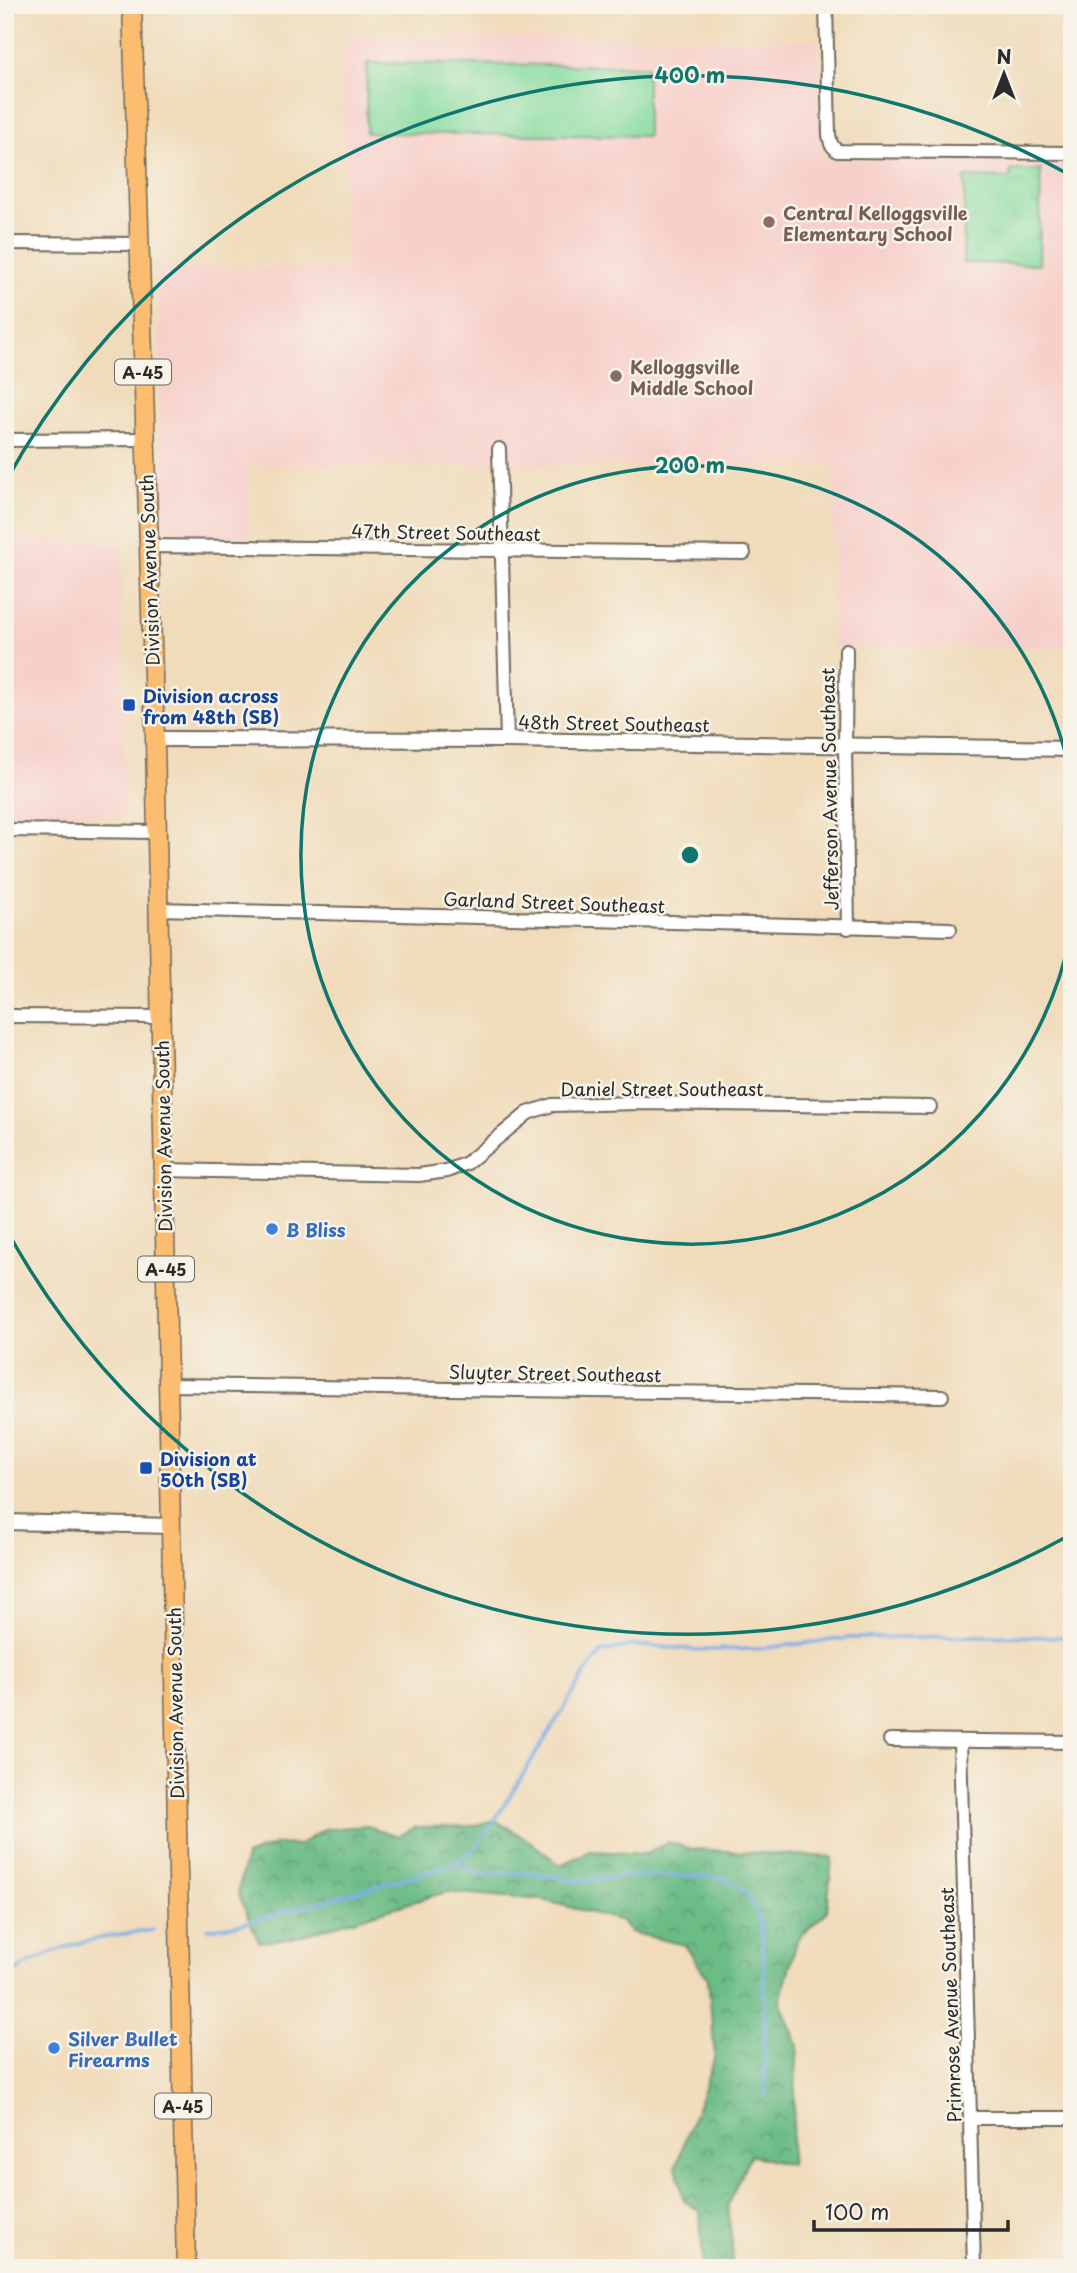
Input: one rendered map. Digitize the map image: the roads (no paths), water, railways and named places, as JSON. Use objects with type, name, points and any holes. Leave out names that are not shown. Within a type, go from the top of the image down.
[{"type":"main road","name":"Division Avenue South","points":[[132,5],[155,739],[186,2268]]},
{"type":"street","points":[[826,5],[829,135],[834,148],[840,151],[1072,153]]},
{"type":"street","points":[[5,243],[139,244]]},
{"type":"street","points":[[5,440],[145,439]]},
{"type":"street","points":[[499,449],[507,740]]},
{"type":"street","name":"47th Street Southeast","points":[[147,546],[744,553]]},
{"type":"street","name":"Jefferson Avenue Southeast","points":[[846,650],[848,928]]},
{"type":"street","name":"48th Street Southeast","points":[[155,739],[507,740],[1072,749]]},
{"type":"street","points":[[5,830],[155,832]]},
{"type":"street","name":"Garland Street Southeast","points":[[158,909],[950,929]]},
{"type":"street","points":[[5,1016],[160,1017]]},
{"type":"street","name":"Daniel Street Southeast","points":[[163,1170],[429,1174],[447,1171],[467,1163],[528,1113],[552,1105],[640,1103],[930,1107]]},
{"type":"street","name":"Sluyter Street Southeast","points":[[169,1385],[942,1396]]},
{"type":"street","points":[[5,1522],[172,1526]]},
{"type":"street","points":[[890,1740],[1072,1742]]},
{"type":"street","name":"Primrose Avenue Southeast","points":[[960,1741],[974,2268]]},
{"type":"street","points":[[970,2118],[1072,2118]]},
{"type":"waterway","points":[[207,1929],[241,1924],[455,1864],[473,1851],[495,1820],[586,1672],[602,1652],[633,1645],[700,1650],[755,1649],[849,1638],[1072,1637]]},
{"type":"waterway","points":[[455,1864],[478,1873],[532,1873],[579,1881],[624,1876],[707,1876],[729,1880],[748,1895],[760,1920],[764,1958],[765,2094]]},
{"type":"waterway","points":[[5,1979],[39,1958],[75,1944],[153,1930]]},
{"type":"place","name":"Central Kelloggsville Elementary School","points":[[769,222]]},
{"type":"place","name":"Kelloggsville Middle School","points":[[616,376]]},
{"type":"place","name":"Division across from 48th (SB)","points":[[129,705]]},
{"type":"place","name":"B Bliss","points":[[272,1229]]},
{"type":"place","name":"Division at 50th (SB)","points":[[146,1468]]},
{"type":"place","name":"Silver Bullet Firearms","points":[[54,2048]]}]
